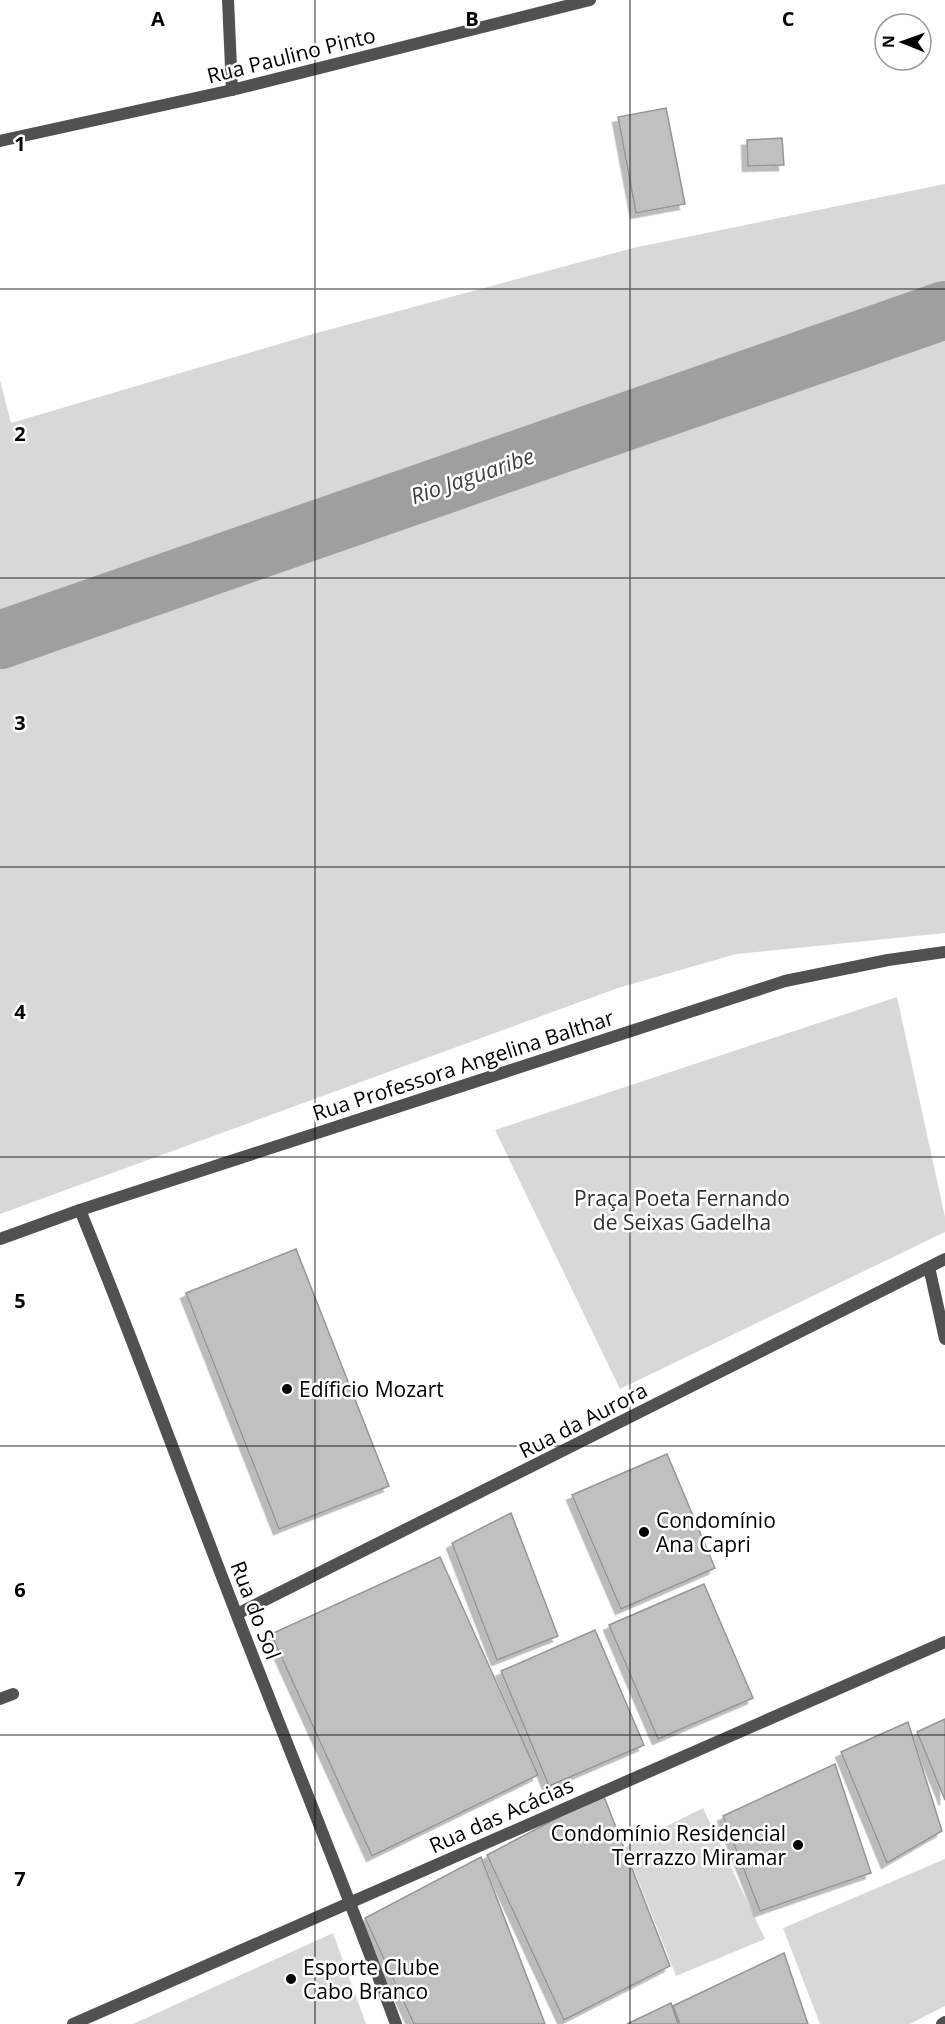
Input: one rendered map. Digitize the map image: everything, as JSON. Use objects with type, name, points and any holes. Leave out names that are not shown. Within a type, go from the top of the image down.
[{"type":"street","points":[[228,0],[232,90]]},
{"type":"street","name":"Rua Paulino Pinto","points":[[0,141],[232,90],[559,4],[591,0]]},
{"type":"street","name":"Rua Professora Angelina Balthar","points":[[0,1239],[80,1210],[785,981],[888,960],[945,952]]},
{"type":"street","name":"Rua do Sol","points":[[80,1210],[351,1902],[396,2024]]},
{"type":"street","name":"Rua da Aurora","points":[[237,1614],[945,1259]]},
{"type":"street","points":[[929,1267],[945,1339]]},
{"type":"street","name":"Rua das Acácias","points":[[73,2024],[945,1642]]},
{"type":"street","points":[[0,1699],[13,1694]]},
{"type":"green space","points":[[945,184],[945,933],[736,954],[618,988],[0,1214],[0,380],[11,423],[313,334],[633,248]]},
{"type":"green space","name":"Praça Poeta Fernando de Seixas Gadelha","points":[[897,997],[945,1217],[945,1232],[620,1389],[495,1130]]},
{"type":"green space","points":[[703,1808],[765,1939],[676,1976],[625,1847]]},
{"type":"green space","points":[[945,1859],[945,2006],[910,2024],[820,2024],[783,1928]]},
{"type":"green space","name":"Esporte Clube Cabo Branco","points":[[333,1933],[366,2024],[133,2024]]},
{"type":"building","points":[[666,108],[685,204],[636,213],[618,117]]},
{"type":"building","points":[[782,138],[784,165],[748,166],[747,140]]},
{"type":"building","name":"Edíficio Mozart","points":[[296,1249],[389,1486],[279,1529],[186,1293]]},
{"type":"building","name":"Condomínio Ana Capri","points":[[667,1454],[715,1568],[621,1609],[572,1495]]},
{"type":"building","points":[[511,1513],[558,1636],[497,1660],[452,1543]]},
{"type":"building","points":[[440,1557],[538,1775],[372,1856],[271,1634]]},
{"type":"building","points":[[704,1584],[753,1698],[658,1739],[609,1625]]},
{"type":"building","points":[[595,1630],[644,1745],[549,1786],[501,1671]]},
{"type":"building","points":[[945,1719],[945,1800],[917,1732]]},
{"type":"building","points":[[908,1722],[942,1831],[887,1863],[841,1752]]},
{"type":"building","name":"Condomínio Residencial Terrazzo Miramar","points":[[835,1764],[871,1873],[760,1911],[723,1816]]},
{"type":"building","points":[[603,1794],[670,1966],[564,2020],[487,1855]]},
{"type":"building","points":[[481,1857],[545,2024],[414,2024],[365,1918]]},
{"type":"building","points":[[784,1953],[808,2024],[680,2024],[673,2006]]},
{"type":"building","points":[[671,2003],[678,2024],[627,2024]]},
{"type":"waterway","name":"Rio Jaguaribe","points":[[0,640],[945,310]]},
{"type":"place","name":"Edíficio Mozart","points":[[287,1389]]},
{"type":"place","name":"Condomínio Ana Capri","points":[[644,1532]]},
{"type":"place","name":"Condomínio Residencial Terrazzo Miramar","points":[[798,1845]]},
{"type":"place","name":"Esporte Clube Cabo Branco","points":[[291,1979]]}]
